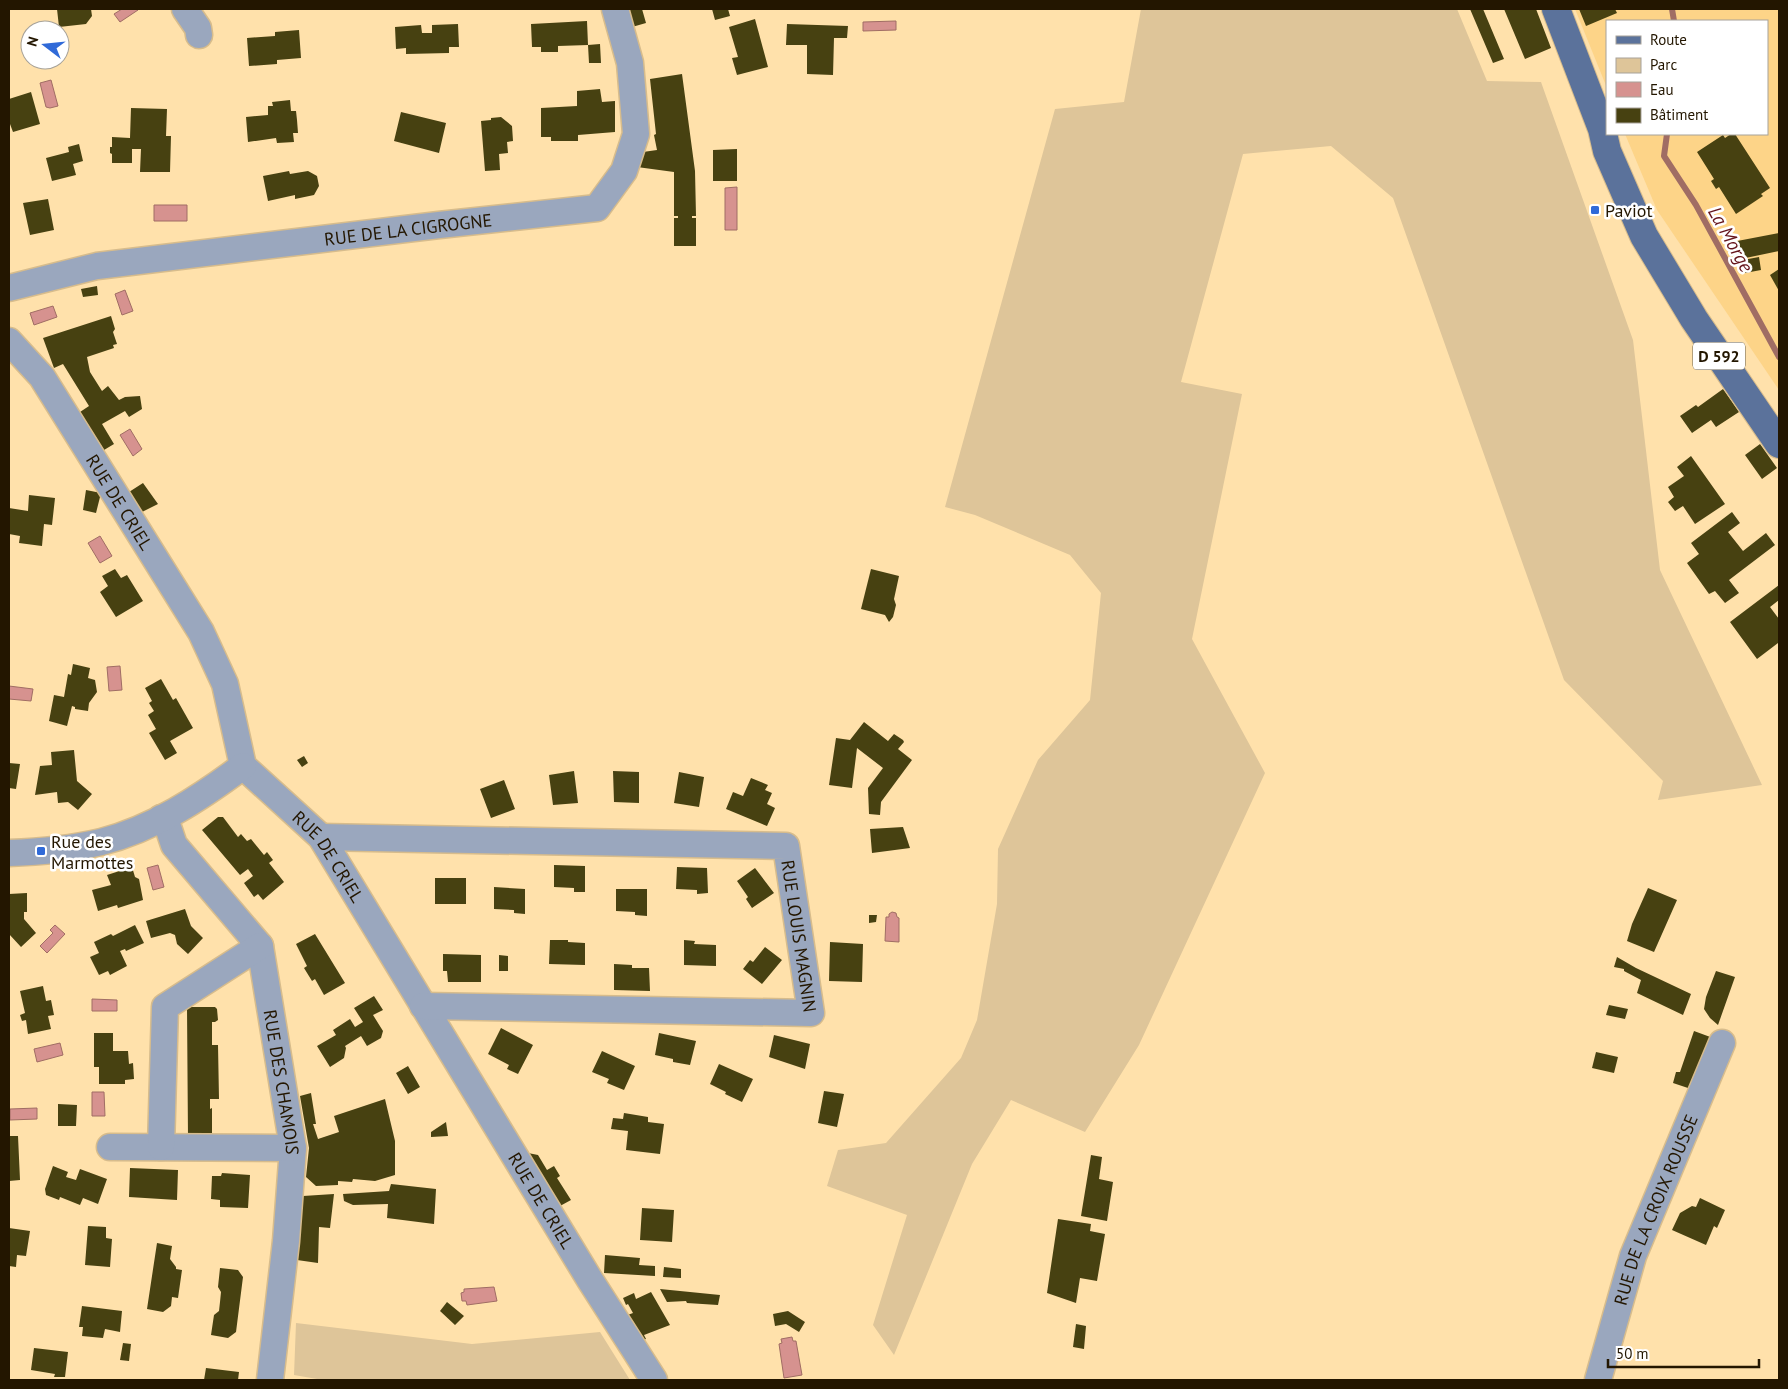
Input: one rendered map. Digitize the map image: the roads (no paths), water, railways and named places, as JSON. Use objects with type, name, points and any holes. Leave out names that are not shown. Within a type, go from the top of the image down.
[{"type":"main road","name":"D 592","points":[[1556,9],[1602,129],[1607,152],[1644,236],[1694,319],[1779,444]]},
{"type":"street","points":[[185,9],[198,28],[199,35]]},
{"type":"street","name":"RUE DE LA CIGROGNE","points":[[9,288],[97,266],[597,208],[624,171],[636,134],[630,62],[615,9]]},
{"type":"street","name":"RUE DE CRIEL","points":[[9,342],[42,377],[202,632],[225,684],[243,766],[321,837],[590,1280],[654,1380]]},
{"type":"street","points":[[9,854],[100,842],[137,830],[214,787],[243,766]]},
{"type":"street","points":[[161,818],[168,827],[174,845],[260,946],[165,1007],[161,1147]]},
{"type":"street","name":"RUE LOUIS MAGNIN","points":[[321,837],[786,846],[811,1013],[424,1006]]},
{"type":"street","name":"RUE DES CHAMOIS","points":[[260,946],[293,1148],[286,1241],[270,1380]]},
{"type":"street","name":"RUE DE LA CROIX ROUSSE","points":[[1598,1380],[1633,1256],[1722,1043]]},
{"type":"street","points":[[110,1147],[293,1148]]},
{"type":"water","points":[[122,9],[138,10],[120,22],[114,14]]},
{"type":"water","points":[[896,21],[896,30],[863,31],[863,22]]},
{"type":"water","points":[[51,80],[58,106],[50,108],[46,107],[40,83]]},
{"type":"water","points":[[737,187],[737,230],[725,230],[725,188]]},
{"type":"water","points":[[154,205],[187,205],[187,221],[154,221]]},
{"type":"water","points":[[125,290],[133,311],[122,315],[115,294]]},
{"type":"water","points":[[53,306],[57,317],[34,325],[30,313]]},
{"type":"water","points":[[130,429],[142,449],[133,456],[120,435]]},
{"type":"water","points":[[100,536],[112,556],[100,563],[88,543]]},
{"type":"water","points":[[120,666],[122,690],[109,691],[107,667]]},
{"type":"water","points":[[9,686],[33,689],[31,701],[9,699]]},
{"type":"water","points":[[158,865],[164,887],[153,890],[147,868]]},
{"type":"water","points":[[892,912],[896,913],[899,918],[899,942],[885,941],[886,917],[889,917],[889,914]]},
{"type":"water","points":[[55,925],[65,934],[47,953],[40,946],[53,933],[50,930]]},
{"type":"water","points":[[92,999],[117,1000],[117,1011],[92,1011]]},
{"type":"water","points":[[60,1043],[63,1055],[37,1062],[34,1049]]},
{"type":"water","points":[[92,1092],[104,1092],[105,1116],[92,1116]]},
{"type":"water","points":[[37,1108],[37,1119],[10,1120],[10,1109]]},
{"type":"water","points":[[494,1287],[497,1301],[467,1305],[466,1301],[462,1301],[461,1293],[464,1292],[464,1289]]},
{"type":"water","points":[[792,1337],[793,1341],[796,1341],[802,1375],[784,1378],[779,1344],[782,1343],[781,1339]]},
{"type":"waterway","name":"La Morge","points":[[1672,9],[1674,20]]},
{"type":"waterway","name":"La Morge","points":[[1667,135],[1664,156],[1696,205],[1779,357]]},
{"type":"place","name":"Paviot","points":[[1595,210]]},
{"type":"place","name":"Rue des Marmottes","points":[[41,851]]}]
